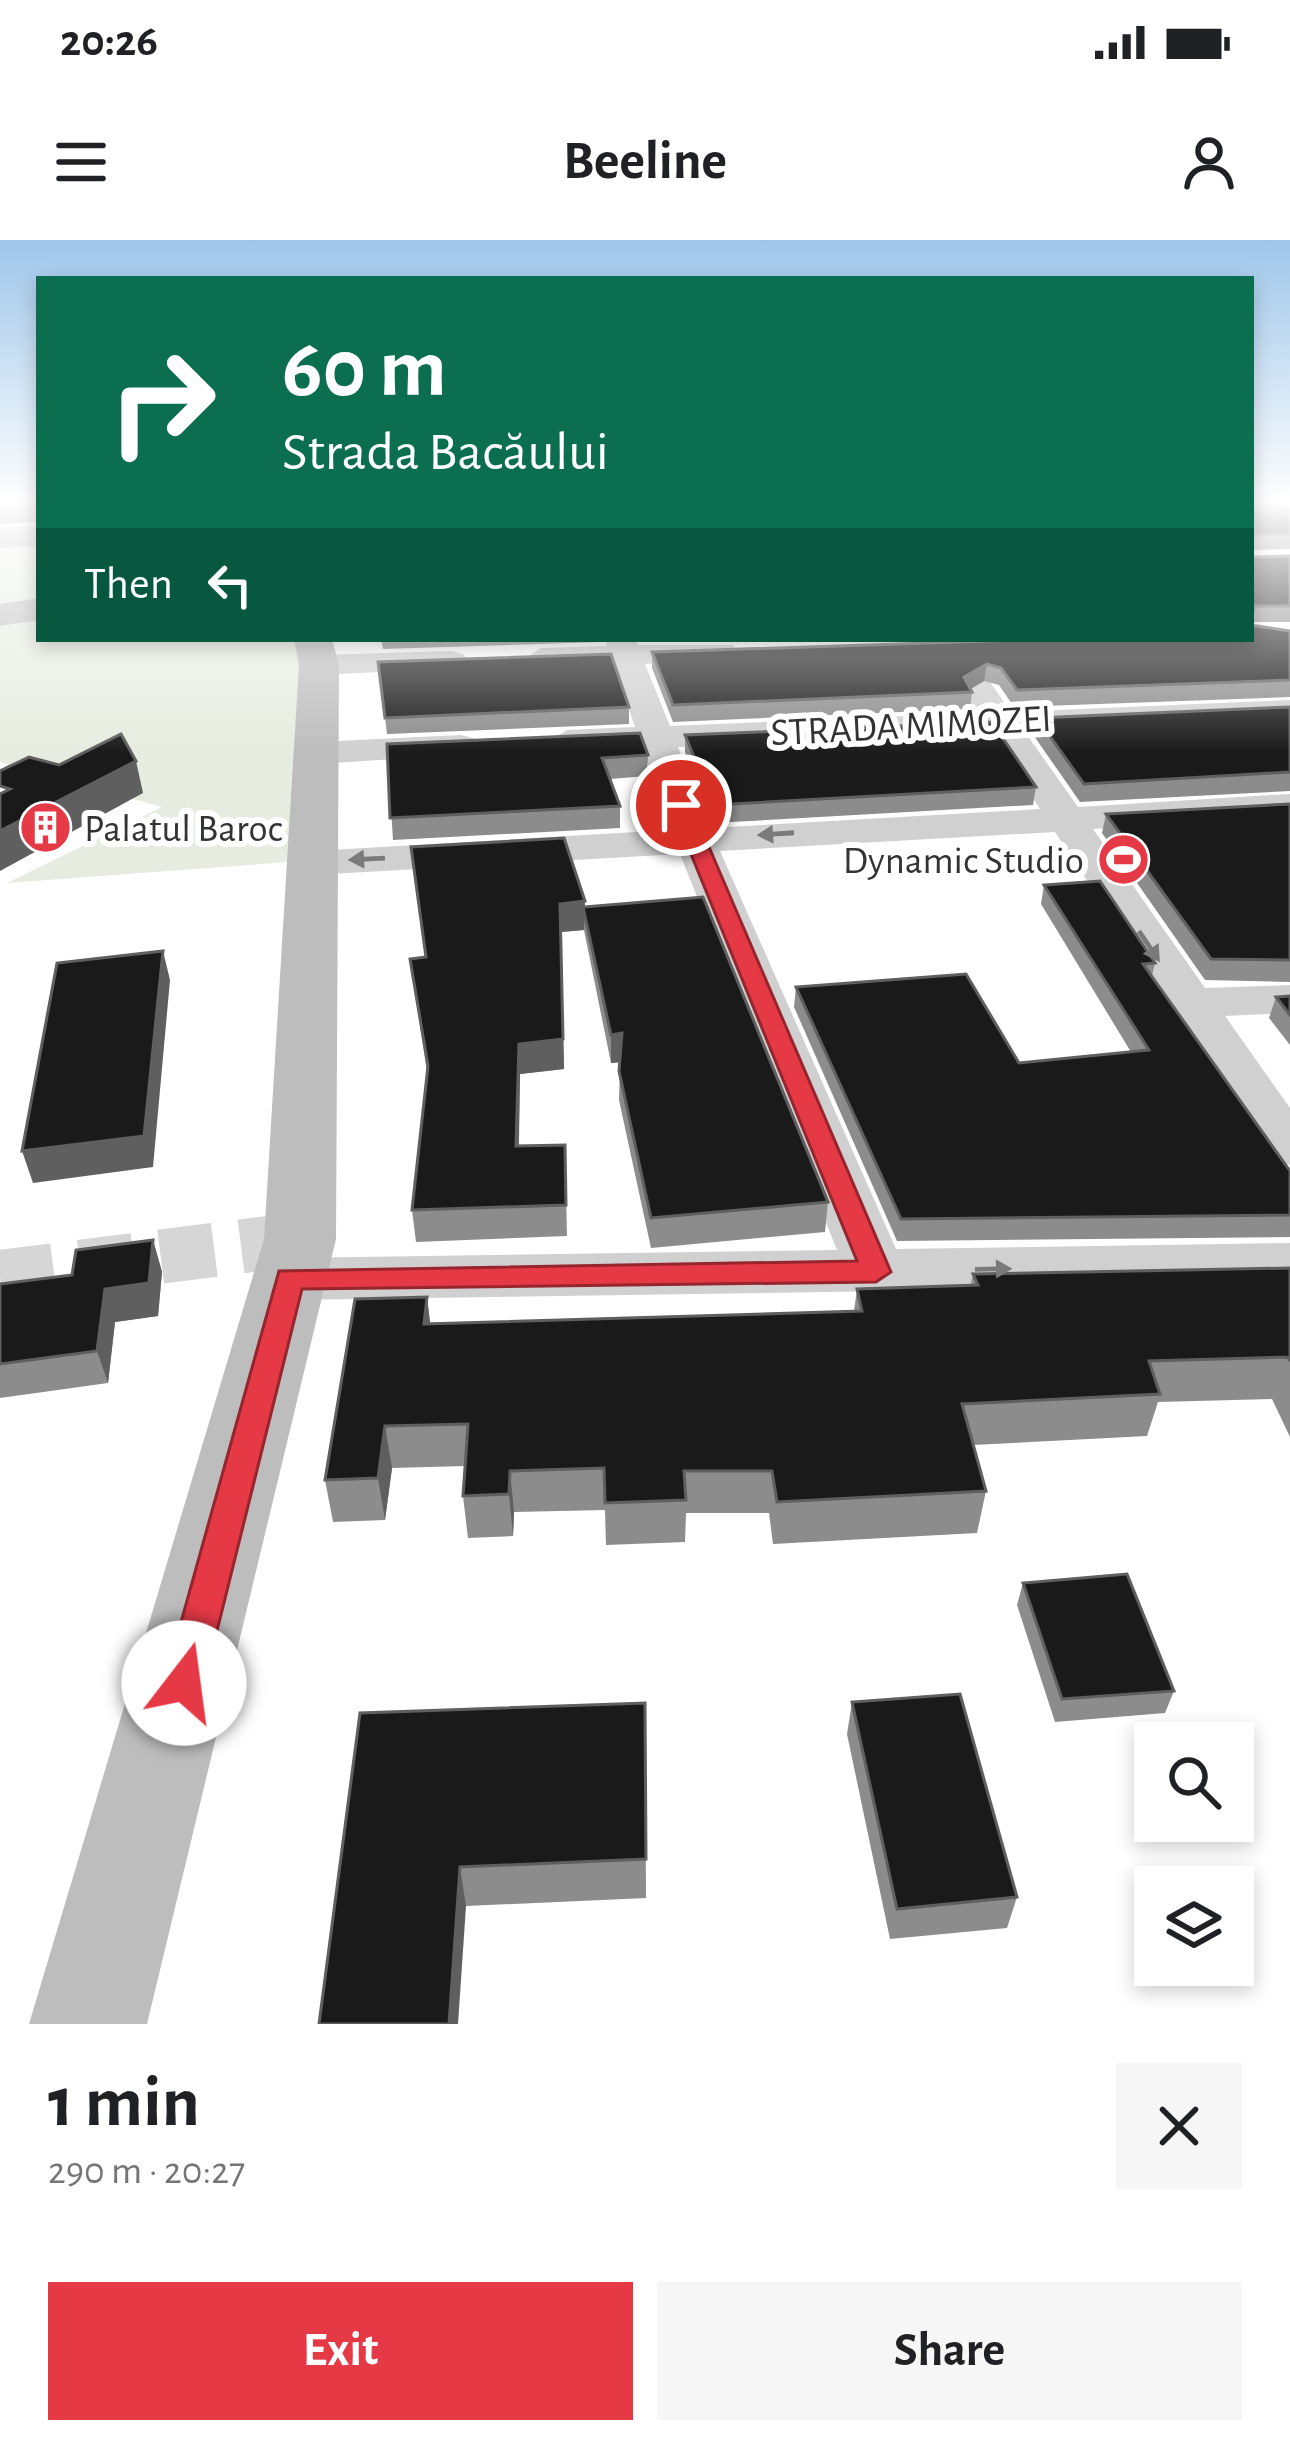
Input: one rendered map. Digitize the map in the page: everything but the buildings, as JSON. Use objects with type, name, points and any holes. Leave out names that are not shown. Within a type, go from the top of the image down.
[{"type":"street","points":[[0,614],[36,609]]},
{"type":"street","points":[[932,644],[996,644]]},
{"type":"street","points":[[932,644],[999,719],[1290,1148]]},
{"type":"street","points":[[88,2024],[300,1239],[316,652],[494,659],[621,647],[762,651]]},
{"type":"street","points":[[621,647],[694,839],[876,1272]]},
{"type":"street","name":"STRADA MIMOZEI","points":[[316,753],[999,719],[1290,710]]},
{"type":"street","points":[[313,862],[1290,806]]},
{"type":"street","points":[[1188,1003],[1290,999]]},
{"type":"street","points":[[290,1279],[1290,1264]]},
{"type":"shaded area","points":[[0,587],[36,587],[36,642],[301,642],[288,862],[7,883],[162,807],[0,762]]},
{"type":"tunnel","points":[[0,1277],[300,1239]]},
{"type":"place","name":"Palatul Baroc","points":[[45,827]]},
{"type":"place","name":"Dynamic Studio","points":[[1123,859]]},
{"type":"route","points":[[184,1683],[290,1279],[876,1272],[681,805]]}]
